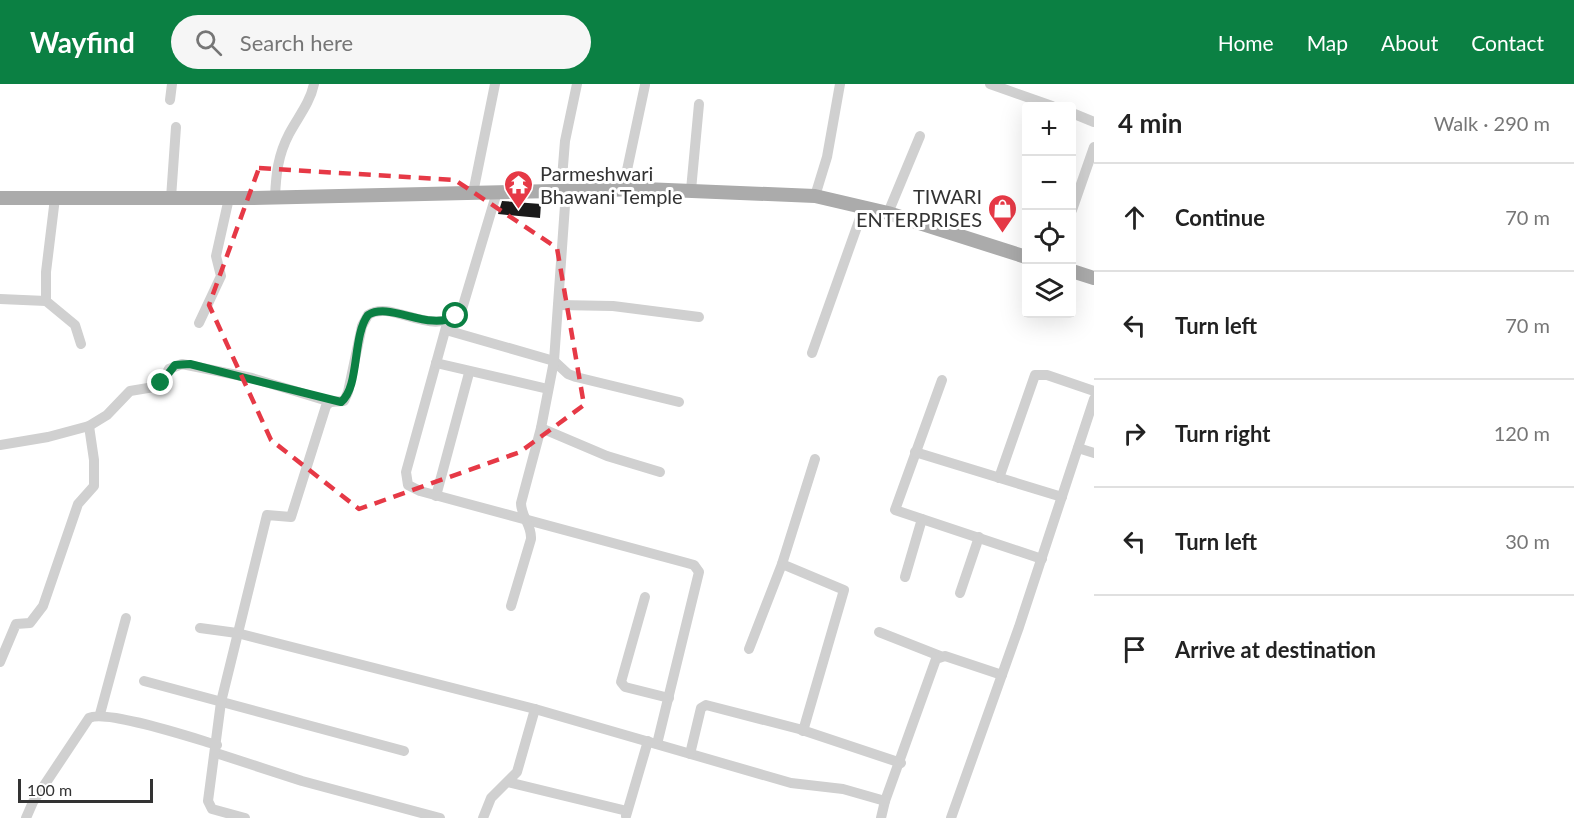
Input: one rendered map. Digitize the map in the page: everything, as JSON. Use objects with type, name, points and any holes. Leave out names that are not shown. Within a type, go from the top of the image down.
[{"type":"main road","points":[[0,198],[229,198],[623,189],[815,196],[888,213],[1022,256]]},
{"type":"main road","points":[[1076,273],[1094,278]]},
{"type":"street","points":[[170,100],[172,84]]},
{"type":"street","points":[[275,197],[278,162],[282,150],[307,105],[314,84]]},
{"type":"street","points":[[472,193],[495,84]]},
{"type":"street","points":[[511,606],[531,539],[531,531],[521,510],[522,499],[541,428],[554,362],[565,141],[577,84]]},
{"type":"street","points":[[815,196],[826,157],[840,84]]},
{"type":"street","points":[[990,84],[1041,102]]},
{"type":"street","points":[[623,189],[645,85]]},
{"type":"street","points":[[691,190],[699,104]]},
{"type":"street","points":[[1076,116],[1094,122]]},
{"type":"street","points":[[171,198],[176,127]]},
{"type":"street","points":[[888,213],[920,136]]},
{"type":"street","points":[[1076,196],[1094,147]]},
{"type":"street","points":[[496,192],[466,300],[447,325],[406,479],[412,489],[525,518],[697,568],[699,580],[669,698],[629,816],[508,782]]},
{"type":"street","points":[[46,301],[46,272],[55,198]]},
{"type":"street","points":[[199,323],[221,276],[216,256],[229,198]]},
{"type":"street","points":[[812,352],[864,207]]},
{"type":"street","points":[[0,299],[46,301],[75,325],[81,344]]},
{"type":"street","points":[[558,304],[613,306],[699,317]]},
{"type":"street","points":[[0,445],[48,437],[89,426],[107,415],[130,391],[154,387],[161,383],[169,369],[182,364],[252,378],[331,402],[341,402],[346,398],[362,326],[368,315],[385,312],[447,325],[554,362],[568,374],[576,377],[679,402]]},
{"type":"street","points":[[436,363],[469,373],[548,389]]},
{"type":"street","points":[[436,496],[469,373]]},
{"type":"street","points":[[999,478],[1035,375],[1047,375],[1094,391]]},
{"type":"street","points":[[942,380],[894,508],[898,512],[1041,559]]},
{"type":"street","points":[[951,818],[1002,675],[1094,399]]},
{"type":"street","points":[[245,818],[209,806],[221,702],[267,516],[291,517],[326,406],[331,402]]},
{"type":"street","points":[[0,662],[16,624],[30,623],[43,606],[77,508],[94,486],[94,460],[89,426]]},
{"type":"street","points":[[541,428],[607,456],[660,472]]},
{"type":"street","points":[[1078,448],[1094,453]]},
{"type":"street","points":[[915,452],[1062,498]]},
{"type":"street","points":[[748,649],[782,564],[815,459]]},
{"type":"street","points":[[905,577],[922,519]]},
{"type":"street","points":[[960,593],[979,537]]},
{"type":"street","points":[[782,564],[844,590],[803,731]]},
{"type":"street","points":[[645,597],[621,682],[625,687],[669,698]]},
{"type":"street","points":[[100,714],[126,618]]},
{"type":"street","points":[[200,628],[237,633],[536,710],[790,783],[843,789],[885,801]]},
{"type":"street","points":[[879,632],[940,656],[1002,675]]},
{"type":"street","points":[[880,818],[901,763],[933,665],[940,656]]},
{"type":"street","points":[[144,681],[404,751]]},
{"type":"street","points":[[690,754],[704,705],[803,731],[901,763]]},
{"type":"street","points":[[483,818],[491,798],[508,782],[520,765],[536,710]]},
{"type":"street","points":[[26,818],[33,802],[89,718],[100,714],[216,749],[302,781],[440,818]]},
{"type":"highlighted area","points":[[259,168],[455,180],[557,248],[584,405],[520,452],[359,509],[271,440],[209,305]]},
{"type":"building","name":"Parmeshwari Bhawani Temple","points":[[502,201],[541,204],[540,218],[498,214]]},
{"type":"place","name":"Parmeshwari Bhawani Temple","points":[[519,210]]},
{"type":"place","name":"TIWARI ENTERPRISES","points":[[1003,234]]},
{"type":"route","points":[[161,383],[169,369],[175,365],[190,364],[252,378],[331,402],[341,402],[344,401],[348,392],[362,326],[372,312],[385,312],[435,322],[442,322],[456,316]]}]
